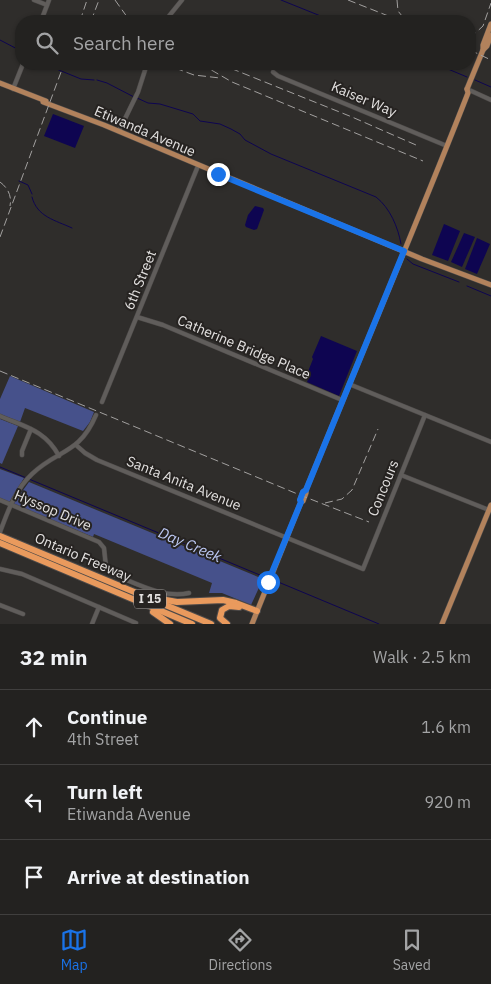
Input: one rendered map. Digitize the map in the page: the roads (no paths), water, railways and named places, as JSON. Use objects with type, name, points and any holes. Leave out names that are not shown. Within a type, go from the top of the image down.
[{"type":"highway","name":"Ontario Freeway","points":[[1,539],[133,596],[192,624]]},
{"type":"highway","name":"Ontario Freeway","points":[[133,596],[211,624]]},
{"type":"highway","points":[[133,596],[177,602],[223,600],[236,603],[256,612]]},
{"type":"highway","points":[[133,596],[170,624]]},
{"type":"highway","points":[[227,624],[220,615],[227,606],[235,606],[256,612]]},
{"type":"main road","points":[[476,67],[491,24]]},
{"type":"main road","points":[[483,50],[487,46],[491,35]]},
{"type":"main road","points":[[252,624],[301,502],[304,501],[306,490],[342,400],[414,228],[468,93],[467,89],[475,70]]},
{"type":"main road","name":"Etiwanda Avenue","points":[[0,83],[416,256],[424,261],[491,287]]},
{"type":"main road","points":[[411,233],[410,247],[416,256]]},
{"type":"main road","points":[[442,624],[490,508]]},
{"type":"street","points":[[34,0],[47,6]]},
{"type":"street","points":[[43,15],[49,0]]},
{"type":"street","points":[[169,15],[182,0]]},
{"type":"street","points":[[14,88],[21,70]]},
{"type":"street","points":[[118,131],[138,92],[145,70]]},
{"type":"street","name":"Kaiser Way","points":[[273,72],[278,76],[446,146]]},
{"type":"street","points":[[467,89],[491,98]]},
{"type":"street","name":"6th Street","points":[[102,402],[198,166]]},
{"type":"street","name":"Catherine Bridge Place","points":[[137,317],[164,326],[342,400]]},
{"type":"street","points":[[349,384],[491,442]]},
{"type":"street","points":[[1,539],[10,505],[24,482],[40,467],[76,445],[90,429],[96,414]]},
{"type":"street","name":"Concours","points":[[363,568],[425,415]]},
{"type":"street","points":[[0,416],[31,429],[46,438],[59,456]]},
{"type":"street","points":[[22,455],[31,429]]},
{"type":"street","name":"Santa Anita Avenue","points":[[76,445],[94,458],[363,568]]},
{"type":"street","points":[[401,475],[490,508]]},
{"type":"street","name":"Hyssop Drive","points":[[0,500],[100,542],[104,548],[106,567],[112,574],[162,593],[179,595],[190,593]]},
{"type":"street","points":[[0,569],[22,574],[136,623]]},
{"type":"street","points":[[0,605],[23,614]]},
{"type":"street","points":[[92,624],[99,606]]},
{"type":"waterway","points":[[281,0],[318,15]]},
{"type":"waterway","points":[[0,40],[15,48]]},
{"type":"waterway","points":[[59,70],[81,79],[94,80]]},
{"type":"waterway","points":[[450,70],[467,77]]},
{"type":"waterway","points":[[97,80],[134,97]]},
{"type":"waterway","points":[[475,80],[491,87]]},
{"type":"waterway","points":[[137,98],[148,103],[160,104],[193,114],[200,121],[220,124],[240,134],[245,140],[271,154],[376,197],[393,218],[401,244]]},
{"type":"waterway","points":[[19,181],[28,185],[32,194]]},
{"type":"waterway","points":[[32,197],[34,204],[42,213],[72,228]]},
{"type":"waterway","points":[[407,259],[413,264],[459,282]]},
{"type":"waterway","points":[[467,286],[491,296]]},
{"type":"waterway","name":"Day Creek","points":[[0,467],[267,578]]},
{"type":"waterway","name":"Day Creek","points":[[271,579],[379,624]]},
{"type":"railway","points":[[82,15],[87,0]]},
{"type":"railway","points":[[93,15],[99,0]]},
{"type":"railway","points":[[115,0],[126,15]]},
{"type":"railway","points":[[348,0],[386,15]]},
{"type":"railway","points":[[397,0],[398,11],[401,15]]},
{"type":"railway","points":[[476,32],[483,26],[491,3]]},
{"type":"railway","points":[[476,53],[491,60]]},
{"type":"railway","points":[[0,237],[62,70]]},
{"type":"railway","points":[[180,70],[194,75],[220,78]]},
{"type":"railway","points":[[211,70],[232,82],[423,161]]},
{"type":"railway","points":[[235,70],[416,145]]},
{"type":"railway","points":[[0,182],[9,192],[10,206]]},
{"type":"railway","points":[[0,371],[369,522]]},
{"type":"railway","points":[[325,503],[342,499],[352,490],[378,429]]}]
